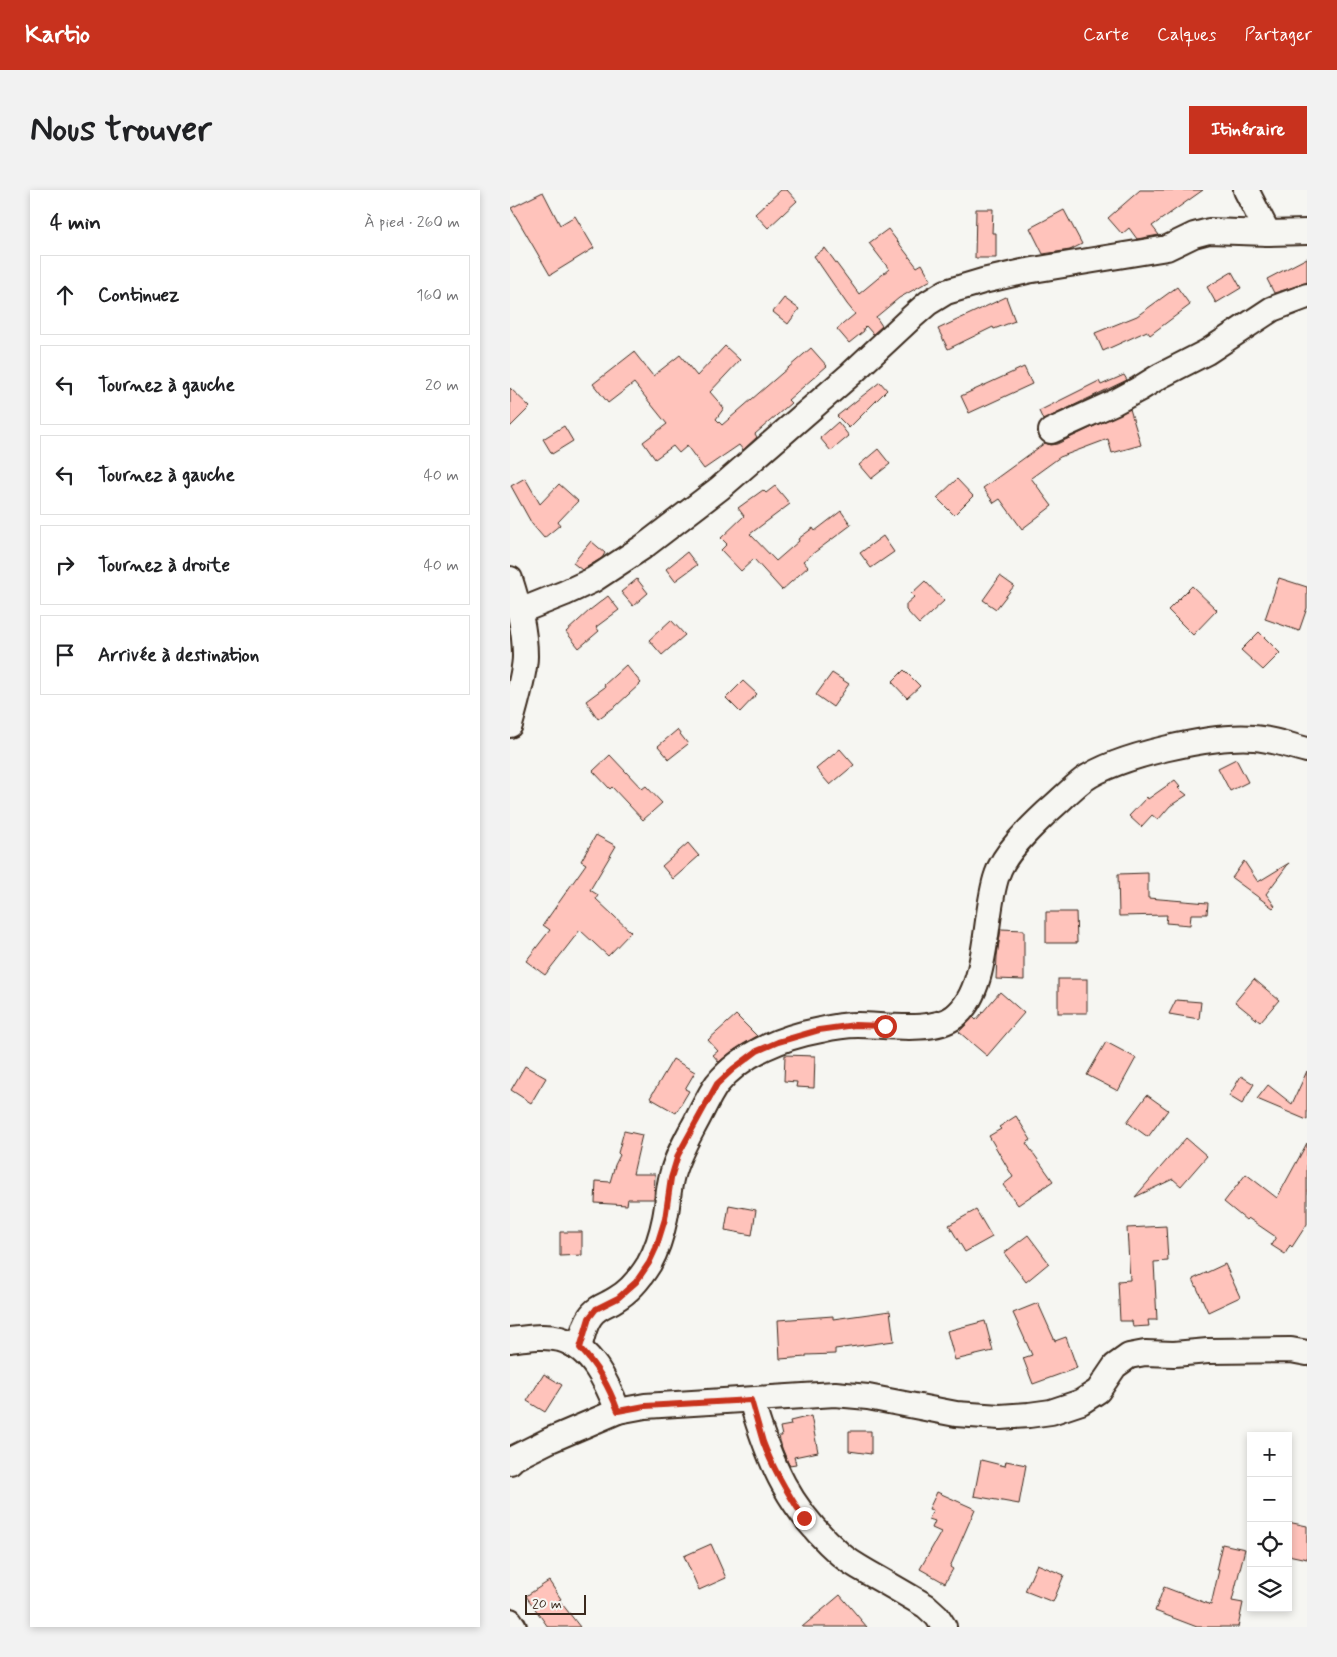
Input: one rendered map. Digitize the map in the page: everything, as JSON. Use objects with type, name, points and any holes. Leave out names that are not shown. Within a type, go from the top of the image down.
[{"type":"street","points":[[1246,190],[1268,233]]},
{"type":"street","points":[[520,611],[565,594],[593,580],[643,547],[720,488],[852,374],[928,303],[946,292],[1027,271],[1167,248],[1194,235],[1209,231],[1307,232]]},
{"type":"street","points":[[1051,431],[1115,402],[1207,352],[1272,309],[1307,296]]},
{"type":"street","points":[[510,579],[520,611],[525,658],[510,725]]},
{"type":"street","points":[[580,1348],[589,1318],[596,1309],[618,1298],[636,1282],[649,1263],[665,1219],[671,1178],[678,1155],[717,1084],[757,1051],[778,1042],[819,1030],[855,1025],[913,1027],[936,1024],[952,1019],[964,1007],[975,987],[997,873],[1006,858],[1036,822],[1085,779],[1110,766],[1162,750],[1225,738],[1256,738],[1307,750]]},
{"type":"street","points":[[510,1340],[539,1337],[553,1338],[580,1348],[600,1373],[609,1388],[618,1411]]},
{"type":"street","points":[[510,1462],[514,1458],[550,1440],[618,1411],[645,1406],[834,1394],[868,1397],[956,1414],[1000,1417],[1029,1415],[1052,1412],[1081,1402],[1098,1391],[1115,1366],[1129,1356],[1145,1353],[1291,1350],[1307,1353]]},
{"type":"street","points":[[751,1400],[764,1443],[774,1467],[804,1518],[841,1555],[926,1606],[937,1616],[944,1627]]},
{"type":"street","points":[[510,1621],[514,1627]]},
{"type":"building","points":[[781,190],[787,190],[797,201],[768,228],[755,214]]},
{"type":"building","points":[[1140,190],[1203,190],[1152,226],[1159,235],[1137,239],[1129,228],[1122,234],[1108,218]]},
{"type":"building","points":[[543,192],[560,225],[575,216],[594,248],[550,275],[511,208]]},
{"type":"building","points":[[976,209],[993,209],[992,233],[996,233],[996,258],[975,258]]},
{"type":"building","points":[[1064,210],[1082,244],[1070,250],[1043,254],[1030,228]]},
{"type":"building","points":[[888,229],[917,267],[922,264],[931,280],[899,298],[876,317],[882,326],[873,334],[866,326],[863,329],[864,331],[849,343],[837,329],[855,314],[814,256],[825,248],[859,294],[889,269],[869,243]]},
{"type":"building","points":[[1307,258],[1307,283],[1274,293],[1267,279]]},
{"type":"building","points":[[1232,272],[1241,288],[1216,303],[1207,287]]},
{"type":"building","points":[[1177,287],[1190,305],[1150,335],[1147,331],[1103,351],[1095,333],[1137,316]]},
{"type":"building","points":[[1006,297],[1015,321],[994,329],[993,327],[948,349],[938,329]]},
{"type":"building","points":[[784,298],[799,309],[788,324],[773,312]]},
{"type":"building","points":[[725,346],[740,360],[710,392],[724,408],[716,419],[722,425],[811,348],[827,366],[788,400],[791,403],[755,434],[757,437],[743,450],[739,445],[704,469],[687,446],[679,453],[673,446],[655,459],[643,442],[667,424],[634,383],[608,403],[593,384],[634,352],[653,376],[680,355],[697,376]]},
{"type":"building","points":[[1024,367],[1032,384],[969,413],[961,396]]},
{"type":"building","points":[[1124,375],[1127,380],[1043,420],[1039,411],[1099,381],[1101,385]]},
{"type":"building","points":[[880,382],[887,390],[849,428],[837,416]]},
{"type":"building","points":[[510,388],[530,407],[510,427]]},
{"type":"building","points":[[1130,409],[1141,445],[1112,453],[1108,439],[1060,457],[1031,478],[1052,506],[1022,529],[1000,499],[994,503],[983,488],[1045,443],[1050,445],[1057,444]]},
{"type":"building","points":[[838,422],[849,436],[831,451],[820,438]]},
{"type":"building","points":[[564,426],[573,441],[552,454],[543,439]]},
{"type":"building","points":[[878,449],[890,464],[871,479],[859,465]]},
{"type":"building","points":[[525,478],[540,504],[559,484],[578,501],[558,522],[560,525],[544,538],[532,524],[511,486]]},
{"type":"building","points":[[957,479],[973,496],[954,515],[937,498]]},
{"type":"building","points":[[775,486],[790,504],[750,534],[776,561],[799,541],[798,539],[813,528],[815,531],[841,511],[851,525],[803,561],[808,567],[782,590],[754,559],[741,571],[721,550],[727,544],[721,538],[744,516],[738,508],[763,490],[766,493]]},
{"type":"building","points":[[883,536],[894,552],[871,568],[860,553]]},
{"type":"building","points":[[591,541],[605,553],[602,558],[582,570],[573,563]]},
{"type":"building","points":[[687,552],[697,565],[675,581],[666,569]]},
{"type":"building","points":[[1000,576],[1014,586],[996,609],[983,600]]},
{"type":"building","points":[[1279,578],[1307,587],[1307,608],[1299,631],[1265,619]]},
{"type":"building","points":[[637,579],[648,593],[633,606],[621,592]]},
{"type":"building","points":[[925,581],[944,601],[919,624],[906,610],[906,604],[914,597],[911,594]]},
{"type":"building","points":[[1192,586],[1217,610],[1193,635],[1168,610]]},
{"type":"building","points":[[608,596],[619,610],[596,627],[599,631],[579,648],[566,632]]},
{"type":"building","points":[[671,620],[685,635],[662,655],[649,640]]},
{"type":"building","points":[[1259,632],[1280,653],[1263,670],[1241,650]]},
{"type":"building","points":[[626,665],[641,683],[616,706],[598,719],[586,701],[605,687],[604,685]]},
{"type":"building","points":[[904,670],[920,686],[907,698],[892,682]]},
{"type":"building","points":[[832,673],[849,684],[833,707],[816,695]]},
{"type":"building","points":[[743,681],[757,694],[740,712],[726,698]]},
{"type":"building","points":[[677,730],[688,744],[669,759],[658,746]]},
{"type":"building","points":[[840,749],[854,765],[830,785],[816,769]]},
{"type":"building","points":[[610,755],[642,789],[646,786],[662,803],[643,820],[612,787],[610,789],[593,771]]},
{"type":"building","points":[[1236,759],[1248,782],[1230,791],[1218,768]]},
{"type":"building","points":[[1175,780],[1180,786],[1178,788],[1187,795],[1170,806],[1158,820],[1152,815],[1141,827],[1129,816],[1147,797],[1148,799]]},
{"type":"building","points":[[596,835],[616,846],[590,890],[598,895],[596,899],[631,932],[608,956],[580,930],[545,975],[526,961],[550,930],[543,925],[586,864],[581,861]]},
{"type":"building","points":[[688,843],[699,856],[673,879],[662,866]]},
{"type":"building","points":[[1244,861],[1258,882],[1289,863],[1266,894],[1275,906],[1273,908],[1232,878]]},
{"type":"building","points":[[1148,873],[1148,898],[1208,903],[1207,914],[1191,914],[1190,925],[1166,923],[1167,915],[1119,916],[1118,874]]},
{"type":"building","points":[[1046,912],[1076,912],[1077,943],[1046,943]]},
{"type":"building","points":[[1001,929],[1024,930],[1024,980],[996,979]]},
{"type":"building","points":[[1058,979],[1087,979],[1087,1013],[1058,1013]]},
{"type":"building","points":[[1254,979],[1279,1000],[1260,1022],[1235,1002]]},
{"type":"building","points":[[1000,992],[1024,1013],[987,1056],[959,1032],[973,1017],[976,1020]]},
{"type":"building","points":[[1176,1000],[1201,1002],[1199,1019],[1169,1014]]},
{"type":"building","points":[[736,1015],[757,1036],[719,1062],[713,1055],[718,1051],[708,1040]]},
{"type":"building","points":[[1106,1042],[1136,1058],[1118,1091],[1087,1075]]},
{"type":"building","points":[[785,1055],[815,1056],[814,1088],[796,1087],[797,1082],[784,1081]]},
{"type":"building","points":[[673,1059],[695,1072],[685,1089],[689,1091],[676,1113],[650,1098]]},
{"type":"building","points":[[525,1066],[546,1078],[531,1103],[511,1090]]},
{"type":"building","points":[[1307,1071],[1307,1120],[1257,1099],[1268,1085],[1292,1104]]},
{"type":"building","points":[[1241,1076],[1254,1084],[1242,1104],[1229,1096]]},
{"type":"building","points":[[1147,1095],[1168,1110],[1148,1137],[1127,1122]]},
{"type":"building","points":[[1016,1116],[1031,1140],[1026,1143],[1053,1181],[1018,1205],[1003,1185],[1013,1177],[989,1136],[1001,1129],[999,1127]]},
{"type":"building","points":[[624,1131],[642,1135],[633,1174],[655,1174],[654,1199],[628,1199],[627,1205],[595,1203],[596,1181],[610,1182],[620,1155],[618,1153]]},
{"type":"building","points":[[1186,1138],[1207,1156],[1181,1186],[1173,1179],[1135,1197]]},
{"type":"building","points":[[1307,1143],[1307,1224],[1292,1247],[1290,1245],[1285,1254],[1271,1245],[1276,1237],[1248,1218],[1246,1220],[1224,1202],[1246,1174],[1277,1198]]},
{"type":"building","points":[[729,1205],[756,1210],[752,1235],[725,1230]]},
{"type":"building","points":[[976,1210],[992,1237],[965,1252],[949,1225]]},
{"type":"building","points":[[1166,1226],[1168,1261],[1154,1262],[1157,1320],[1148,1320],[1149,1326],[1133,1327],[1132,1321],[1120,1321],[1118,1281],[1130,1280],[1127,1228]]},
{"type":"building","points":[[560,1232],[582,1232],[582,1255],[560,1256]]},
{"type":"building","points":[[1028,1235],[1049,1263],[1026,1282],[1004,1253]]},
{"type":"building","points":[[1225,1264],[1240,1297],[1208,1312],[1193,1279]]},
{"type":"building","points":[[1038,1303],[1055,1341],[1066,1337],[1077,1368],[1033,1384],[1023,1358],[1032,1355],[1013,1313]]},
{"type":"building","points":[[890,1311],[894,1341],[835,1349],[835,1354],[806,1355],[806,1357],[780,1359],[778,1320],[833,1316],[833,1319]]},
{"type":"building","points":[[985,1321],[993,1351],[955,1360],[947,1331]]},
{"type":"building","points":[[544,1374],[562,1385],[545,1412],[527,1401]]},
{"type":"building","points":[[811,1416],[818,1452],[794,1457],[796,1464],[789,1465],[779,1436],[782,1436],[780,1427],[791,1425],[790,1421]]},
{"type":"building","points":[[849,1431],[871,1431],[871,1454],[849,1451]]},
{"type":"building","points":[[981,1460],[1005,1466],[1006,1461],[1026,1465],[1019,1504],[974,1496]]},
{"type":"building","points":[[937,1492],[975,1509],[950,1567],[953,1569],[945,1583],[920,1569],[941,1532],[932,1528],[935,1521],[929,1519],[933,1510],[929,1509]]},
{"type":"building","points":[[1292,1523],[1307,1526],[1307,1559],[1292,1556]]},
{"type":"building","points":[[711,1544],[726,1578],[699,1590],[684,1556]]},
{"type":"building","points":[[1222,1544],[1245,1549],[1232,1601],[1243,1603],[1238,1627],[1197,1627],[1155,1611],[1164,1587],[1211,1605],[1219,1570],[1216,1570]]},
{"type":"building","points":[[1037,1564],[1064,1575],[1053,1602],[1025,1591]]},
{"type":"building","points":[[549,1581],[561,1599],[559,1600],[580,1627],[548,1627],[526,1596]]},
{"type":"building","points":[[840,1595],[867,1627],[802,1627]]},
{"type":"route","points":[[804,1518],[774,1467],[764,1443],[751,1400],[645,1406],[618,1411],[609,1388],[595,1365],[580,1348],[589,1318],[596,1309],[618,1298],[636,1282],[649,1263],[665,1219],[671,1178],[678,1155],[717,1084],[757,1051],[778,1042],[819,1030],[855,1025],[885,1026]]}]
